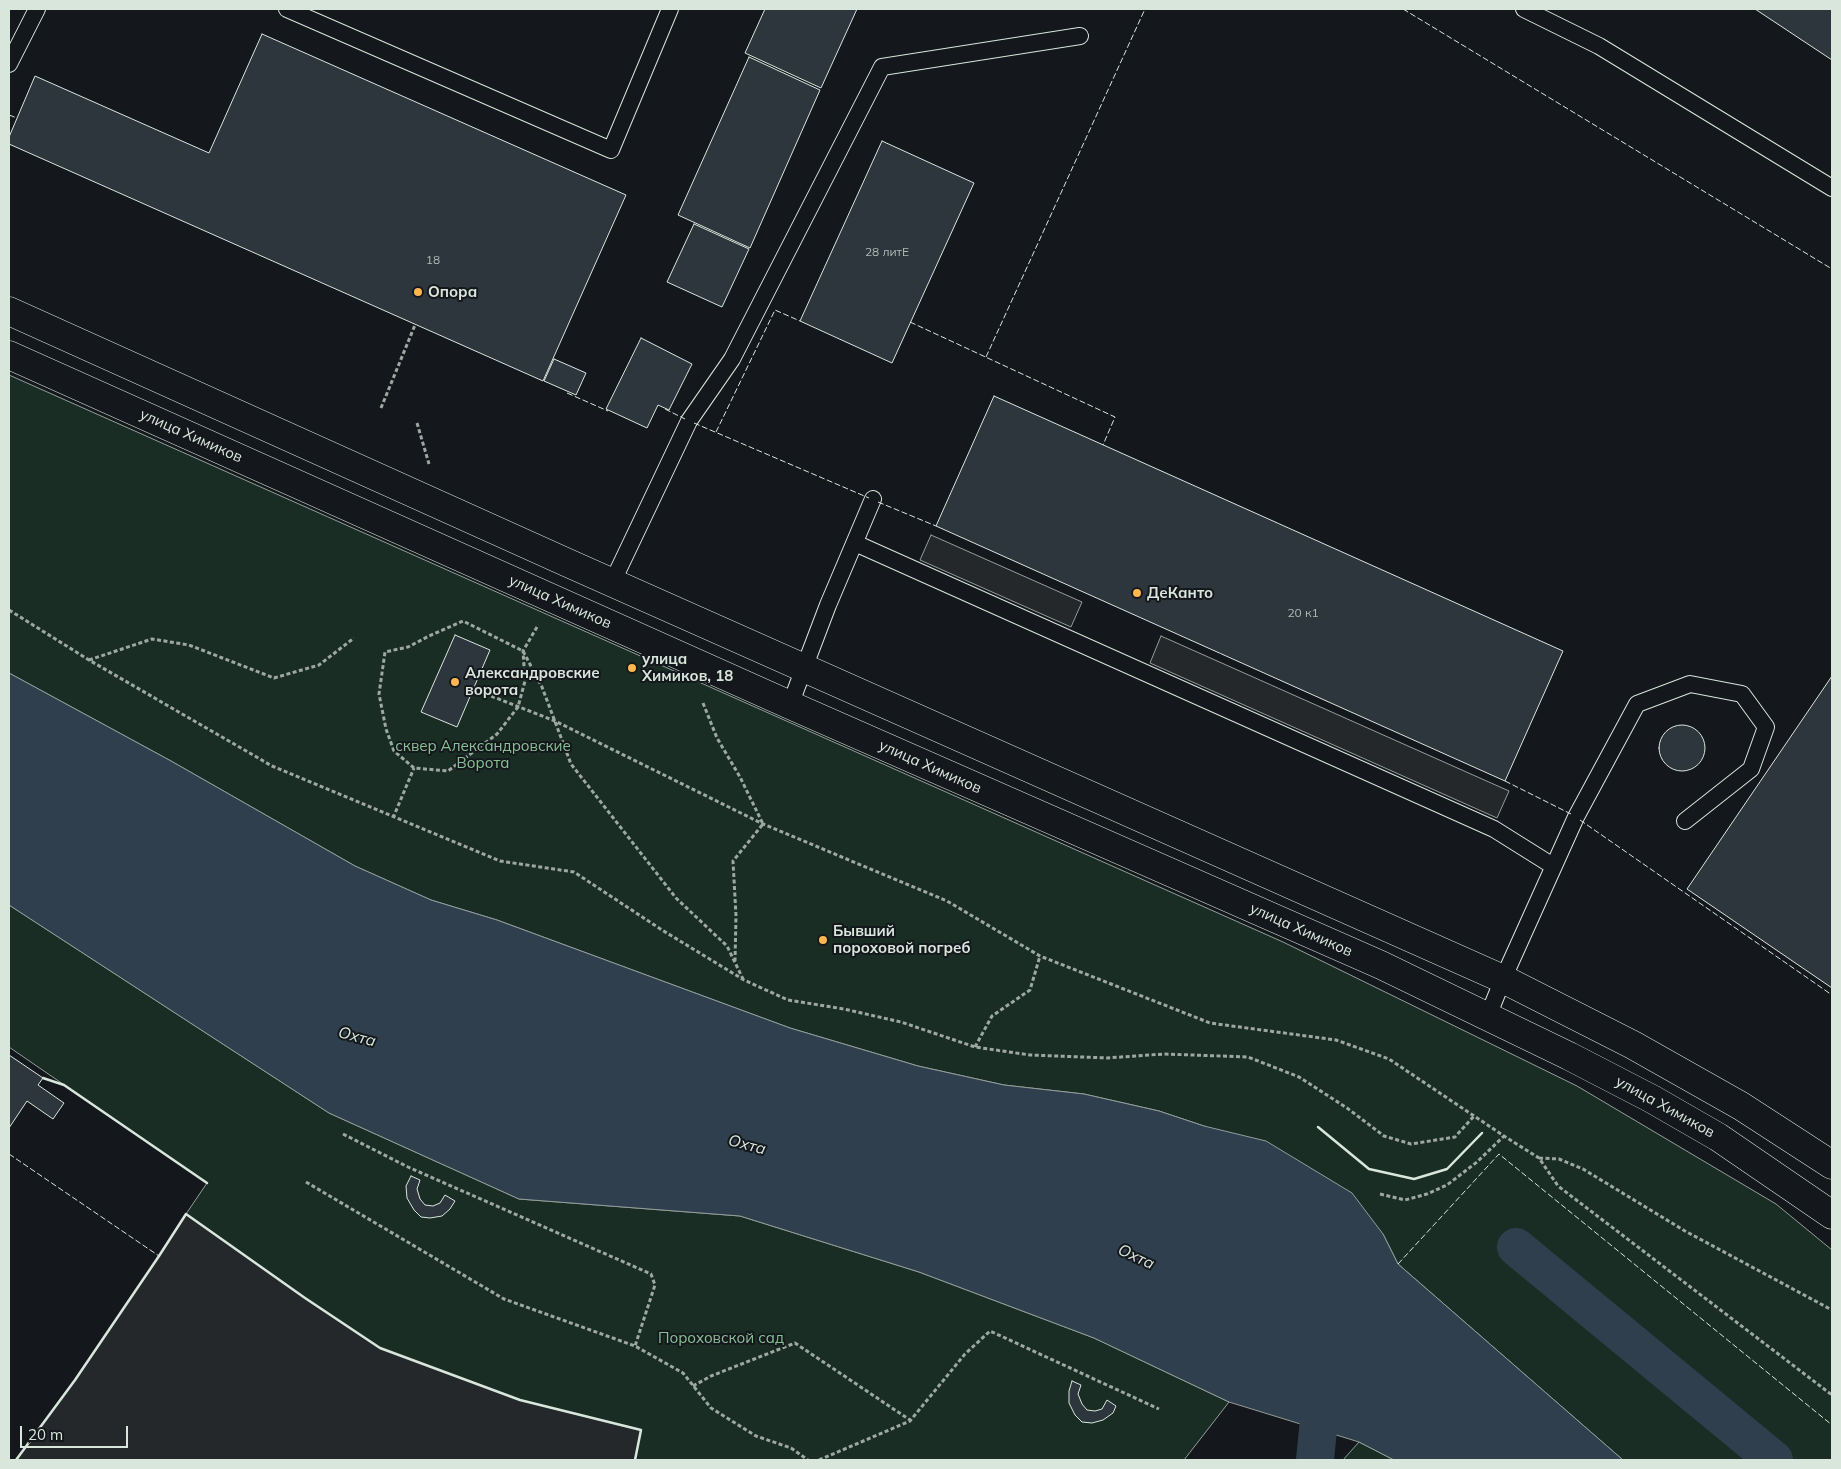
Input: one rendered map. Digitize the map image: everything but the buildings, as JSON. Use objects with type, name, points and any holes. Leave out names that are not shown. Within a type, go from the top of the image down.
[{"type":"street","points":[[9,311],[612,583],[1503,979],[1658,1058],[1740,1106],[1832,1165]]},
{"type":"street","name":"улица Химиков","points":[[9,355],[790,705],[1381,965],[1488,1016],[1652,1099],[1718,1137],[1832,1215]]},
{"type":"lane","points":[[9,64],[37,9]]},
{"type":"lane","points":[[287,9],[611,150],[670,9]]},
{"type":"lane","points":[[1524,9],[1599,46],[1832,188]]},
{"type":"lane","points":[[612,583],[690,421],[732,359],[882,67],[1080,36]]},
{"type":"lane","points":[[790,705],[828,605],[873,499]]},
{"type":"lane","points":[[854,543],[1494,829],[1553,866]]},
{"type":"lane","points":[[1488,1016],[1576,817],[1637,704],[1690,684],[1742,694],[1766,727],[1751,769],[1685,821]]},
{"type":"path","points":[[381,408],[415,325]]},
{"type":"path","points":[[417,424],[430,470]]},
{"type":"path","points":[[9,610],[89,660],[272,766],[500,861],[574,872],[662,930],[744,980],[788,1000],[844,1009],[901,1022],[975,1047],[1030,1055],[1107,1058],[1164,1054],[1248,1057],[1299,1077],[1347,1108],[1384,1136],[1411,1144],[1454,1137],[1474,1116]]},
{"type":"path","points":[[531,639],[522,652],[525,681],[518,707],[497,734],[448,771],[414,768],[394,751],[386,729],[379,694],[385,652],[408,647],[463,622],[522,652],[542,686],[571,764],[676,898],[727,946],[744,980]]},
{"type":"path","points":[[89,660],[152,639],[189,645],[274,678],[318,665],[354,638]]},
{"type":"path","points":[[473,689],[555,721],[763,824],[947,901],[1040,956],[1210,1023],[1336,1040],[1388,1059],[1539,1158],[1558,1186],[1832,1395]]},
{"type":"path","points":[[702,698],[717,738],[740,777],[763,824]]},
{"type":"path","points":[[393,818],[414,768]]},
{"type":"path","points":[[735,962],[736,916],[733,861],[763,824]]},
{"type":"path","points":[[975,1047],[992,1016],[1030,990],[1040,956]]},
{"type":"path","points":[[343,1134],[408,1166],[651,1274],[655,1284],[635,1346]]},
{"type":"path","points":[[1380,1194],[1405,1200],[1427,1194],[1446,1185],[1477,1162],[1504,1136]]},
{"type":"path","points":[[1539,1158],[1559,1158],[1583,1169],[1685,1230],[1832,1310]]},
{"type":"path","points":[[306,1182],[504,1299],[635,1346],[684,1373],[711,1408],[756,1436],[791,1448],[808,1460]]},
{"type":"path","points":[[819,1460],[910,1421],[966,1354],[990,1331],[1159,1409]]},
{"type":"path","points":[[693,1386],[719,1373],[795,1343],[910,1421]]},
{"type":"green space","name":"сквер Александровские Ворота","points":[[9,375],[1283,942],[1577,1086],[1776,1204],[1832,1250],[1832,1460],[1623,1460],[1398,1264],[1383,1234],[1204,1126],[1159,1111],[1084,1094],[1004,1085],[918,1066],[790,1028],[497,920],[431,900],[355,866],[171,761],[9,673]]},
{"type":"green space","name":"Пороховской сад","points":[[9,905],[329,1113],[519,1199],[740,1216],[919,1272],[1094,1338],[1229,1402],[1184,1460],[635,1460],[641,1430],[520,1400],[380,1348],[186,1214],[207,1183],[9,1047]]},
{"type":"green space","points":[[1359,1442],[1394,1460],[1343,1460]]},
{"type":"shaded area","points":[[931,535],[1082,602],[1071,627],[920,560]]},
{"type":"shaded area","points":[[1161,636],[1509,791],[1497,818],[1150,663]]},
{"type":"shaded area","points":[[186,1214],[380,1348],[520,1400],[641,1430],[635,1460],[16,1460],[75,1380]]},
{"type":"water","name":"Охта","points":[[9,673],[171,761],[355,866],[431,900],[497,920],[790,1028],[918,1066],[1004,1085],[1084,1094],[1159,1111],[1204,1126],[1266,1141],[1352,1193],[1383,1234],[1398,1264],[1623,1460],[1394,1460],[1359,1442],[1229,1402],[1094,1338],[919,1272],[740,1216],[519,1199],[329,1113],[9,905]]},
{"type":"waterway","points":[[1516,1247],[1774,1460]]},
{"type":"waterway","points":[[1315,1460],[1323,1378]]},
{"type":"fence","points":[[986,357],[1145,9]]},
{"type":"fence","points":[[1403,9],[1832,269]]},
{"type":"fence","points":[[9,115],[17,118]]},
{"type":"fence","points":[[716,432],[775,310],[800,321]]},
{"type":"fence","points":[[910,322],[1115,417],[1103,445]]},
{"type":"fence","points":[[567,393],[608,411]]},
{"type":"fence","points":[[665,409],[685,419]]},
{"type":"fence","points":[[694,423],[869,498]]},
{"type":"fence","points":[[878,502],[936,526]]},
{"type":"fence","points":[[1505,781],[1571,814]]},
{"type":"fence","points":[[1580,820],[1832,995]]},
{"type":"fence","points":[[9,1154],[159,1256]]},
{"type":"fence","points":[[1398,1264],[1499,1154],[1832,1425]]},
{"type":"wall","points":[[43,1078],[64,1085],[207,1183]]},
{"type":"wall","points":[[1318,1127],[1369,1169],[1414,1179],[1447,1169],[1482,1133]]},
{"type":"wall","points":[[16,1460],[75,1380],[186,1214],[380,1348],[520,1400],[641,1430],[635,1460]]},
{"type":"place","name":"Опора","points":[[418,292]]},
{"type":"place","name":"ДеКанто","points":[[1137,593]]},
{"type":"place","name":"улица Химиков, 18","points":[[632,668]]},
{"type":"place","name":"Александровские ворота","points":[[455,682]]},
{"type":"place","name":"Бывший пороховой погреб","points":[[823,940]]}]
